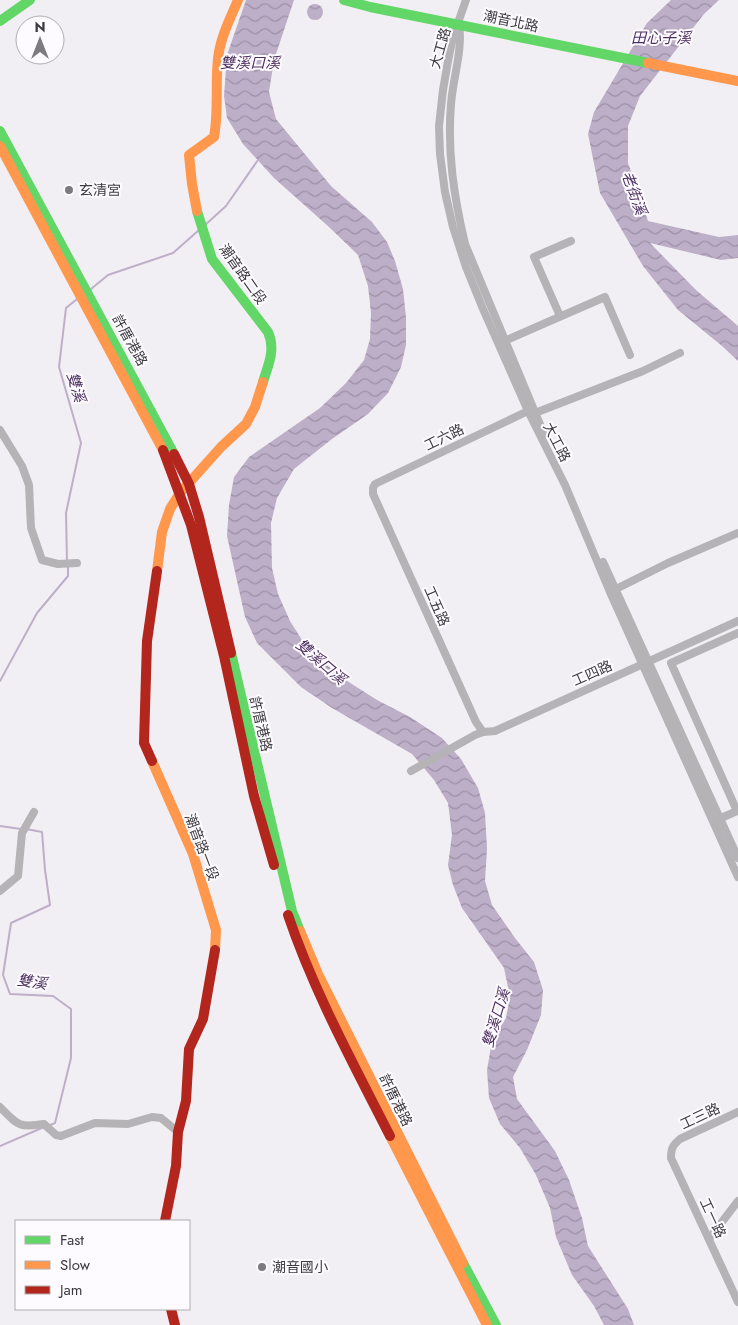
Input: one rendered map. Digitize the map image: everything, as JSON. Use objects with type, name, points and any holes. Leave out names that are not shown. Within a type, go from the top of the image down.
[{"type":"street","points":[[0,22],[30,0]]},
{"type":"street","name":"潮音路二段","points":[[184,489],[246,424],[255,407],[272,353],[272,341],[268,332],[212,259],[206,245],[192,184],[189,155],[214,137],[219,111],[218,58],[226,29],[238,0]]},
{"type":"street","name":"潮音北路","points":[[344,0],[370,7],[738,81]]},
{"type":"street","name":"大工路","points":[[466,0],[453,37],[443,90],[439,126],[440,154],[445,192],[453,227],[466,267],[502,342],[531,412],[613,591],[738,877]]},
{"type":"street","name":"許厝港路","points":[[0,131],[184,489],[191,525],[222,646],[254,796],[285,895],[296,941],[320,996],[496,1325]]},
{"type":"street","name":"許厝港路","points":[[0,146],[85,295]]},
{"type":"street","points":[[560,316],[534,257],[571,240]]},
{"type":"street","points":[[502,342],[605,297],[630,355]]},
{"type":"street","name":"工六路","points":[[373,488],[375,484],[531,412],[643,371],[680,353]]},
{"type":"street","points":[[0,430],[22,466],[28,485],[31,528],[42,560],[71,563]]},
{"type":"street","name":"工五路","points":[[373,488],[373,494],[380,512],[476,722],[483,732]]},
{"type":"street","name":"潮音路一段","points":[[165,1220],[176,1166],[178,1132],[186,1101],[189,1050],[203,1020],[216,945],[216,930],[193,854],[144,743],[147,641],[162,532],[170,509],[184,489]]},
{"type":"street","points":[[613,591],[668,563],[738,533]]},
{"type":"street","name":"工四路","points":[[413,770],[483,732],[494,731],[738,621]]},
{"type":"street","points":[[720,818],[737,811],[671,663],[738,633]]},
{"type":"street","name":"大工路","points":[[645,663],[713,800],[738,858]]},
{"type":"street","points":[[713,800],[729,794]]},
{"type":"street","points":[[0,891],[18,876],[24,829],[34,812]]},
{"type":"street","points":[[0,1107],[17,1124],[25,1127],[47,1127],[56,1135],[61,1136],[95,1123],[128,1124],[152,1117],[161,1118],[178,1132]]},
{"type":"street","name":"工三路","points":[[674,1144],[680,1139],[738,1112]]},
{"type":"street","name":"許厝港路","points":[[396,1140],[486,1325]]},
{"type":"street","name":"工一路","points":[[674,1144],[671,1150],[671,1158],[738,1302]]},
{"type":"street","points":[[709,1239],[738,1201]]},
{"type":"street","points":[[171,1310],[175,1325]]},
{"type":"water","name":"雙溪口溪","points":[[246,0],[294,0],[274,60],[269,92],[276,119],[331,186],[372,222],[387,242],[403,289],[406,317],[406,345],[401,367],[388,393],[368,414],[294,469],[277,498],[271,523],[272,568],[278,594],[290,621],[302,640],[323,662],[344,679],[442,738],[461,759],[478,788],[485,813],[487,849],[485,881],[492,905],[534,962],[543,990],[541,1015],[527,1050],[513,1077],[517,1099],[555,1151],[569,1180],[582,1218],[588,1246],[628,1309],[634,1325],[604,1325],[594,1306],[572,1275],[556,1237],[550,1208],[536,1175],[520,1148],[500,1124],[489,1098],[487,1070],[492,1041],[506,1018],[510,997],[504,968],[462,908],[453,885],[448,865],[452,835],[448,803],[434,780],[412,754],[332,708],[301,687],[257,643],[245,617],[227,536],[229,505],[234,477],[249,457],[320,408],[346,383],[364,360],[370,339],[371,313],[368,286],[358,255],[274,178],[243,144],[227,118],[224,96],[227,55]]},
{"type":"water","name":"田心子溪","points":[[671,0],[719,0],[704,14],[640,96],[628,126],[628,163],[648,221],[719,237],[738,235],[738,258],[721,260],[650,243],[696,290],[738,326],[738,361],[678,310],[643,266],[600,193],[588,134],[594,112],[647,23]]},
{"type":"water","points":[[315,4],[321,6],[323,12],[321,18],[315,20],[309,18],[307,12],[309,6]]},
{"type":"waterway","name":"雙溪","points":[[204,226],[226,206],[258,160]]},
{"type":"waterway","name":"雙溪","points":[[91,289],[108,275],[173,253],[199,230]]},
{"type":"waterway","name":"雙溪","points":[[67,562],[66,513],[81,443],[59,367],[66,308],[77,299]]},
{"type":"waterway","name":"雙溪","points":[[0,681],[37,613],[68,576],[68,567]]},
{"type":"waterway","name":"雙溪","points":[[0,826],[21,829]]},
{"type":"waterway","name":"雙溪","points":[[26,829],[42,832],[50,905],[11,923],[3,975],[10,994],[53,996],[71,1009],[71,1058],[55,1123],[48,1126]]},
{"type":"waterway","name":"雙溪","points":[[0,1146],[44,1127]]},
{"type":"traffic: fast","points":[[0,21],[30,0]]},
{"type":"traffic: fast","points":[[344,0],[370,7],[648,63]]},
{"type":"traffic: fast","points":[[0,131],[174,454]]},
{"type":"traffic: fast","points":[[197,211],[212,259],[268,332],[271,351],[263,382]]},
{"type":"traffic: fast","points":[[231,653],[292,911],[300,931]]},
{"type":"traffic: fast","points":[[463,1263],[496,1325]]},
{"type":"traffic: slow","points":[[197,211],[189,155],[214,137],[219,51],[238,0]]},
{"type":"traffic: slow","points":[[648,63],[738,81]]},
{"type":"traffic: slow","points":[[0,146],[163,450]]},
{"type":"traffic: slow","points":[[157,571],[162,532],[170,509],[180,493],[221,447],[246,424],[255,407],[263,382]]},
{"type":"traffic: slow","points":[[152,761],[193,854],[216,930],[215,950]]},
{"type":"traffic: slow","points":[[300,931],[318,974],[463,1263]]},
{"type":"traffic: slow","points":[[390,1136],[487,1325]]},
{"type":"traffic: jam","points":[[163,450],[191,525],[224,656],[254,796],[274,865]]},
{"type":"traffic: jam","points":[[174,454],[189,484],[199,517],[231,653]]},
{"type":"traffic: jam","points":[[152,761],[144,743],[147,641],[157,571]]},
{"type":"traffic: jam","points":[[288,915],[322,1000],[390,1136]]},
{"type":"traffic: jam","points":[[165,1220],[176,1166],[178,1132],[186,1101],[189,1049],[203,1019],[215,950]]},
{"type":"traffic: jam","points":[[171,1310],[175,1325]]},
{"type":"place","name":"玄清宮","points":[[69,190]]},
{"type":"place","name":"潮音國小","points":[[262,1267]]},
{"type":"water label","name":"老街溪","points":[[634,193]]}]
